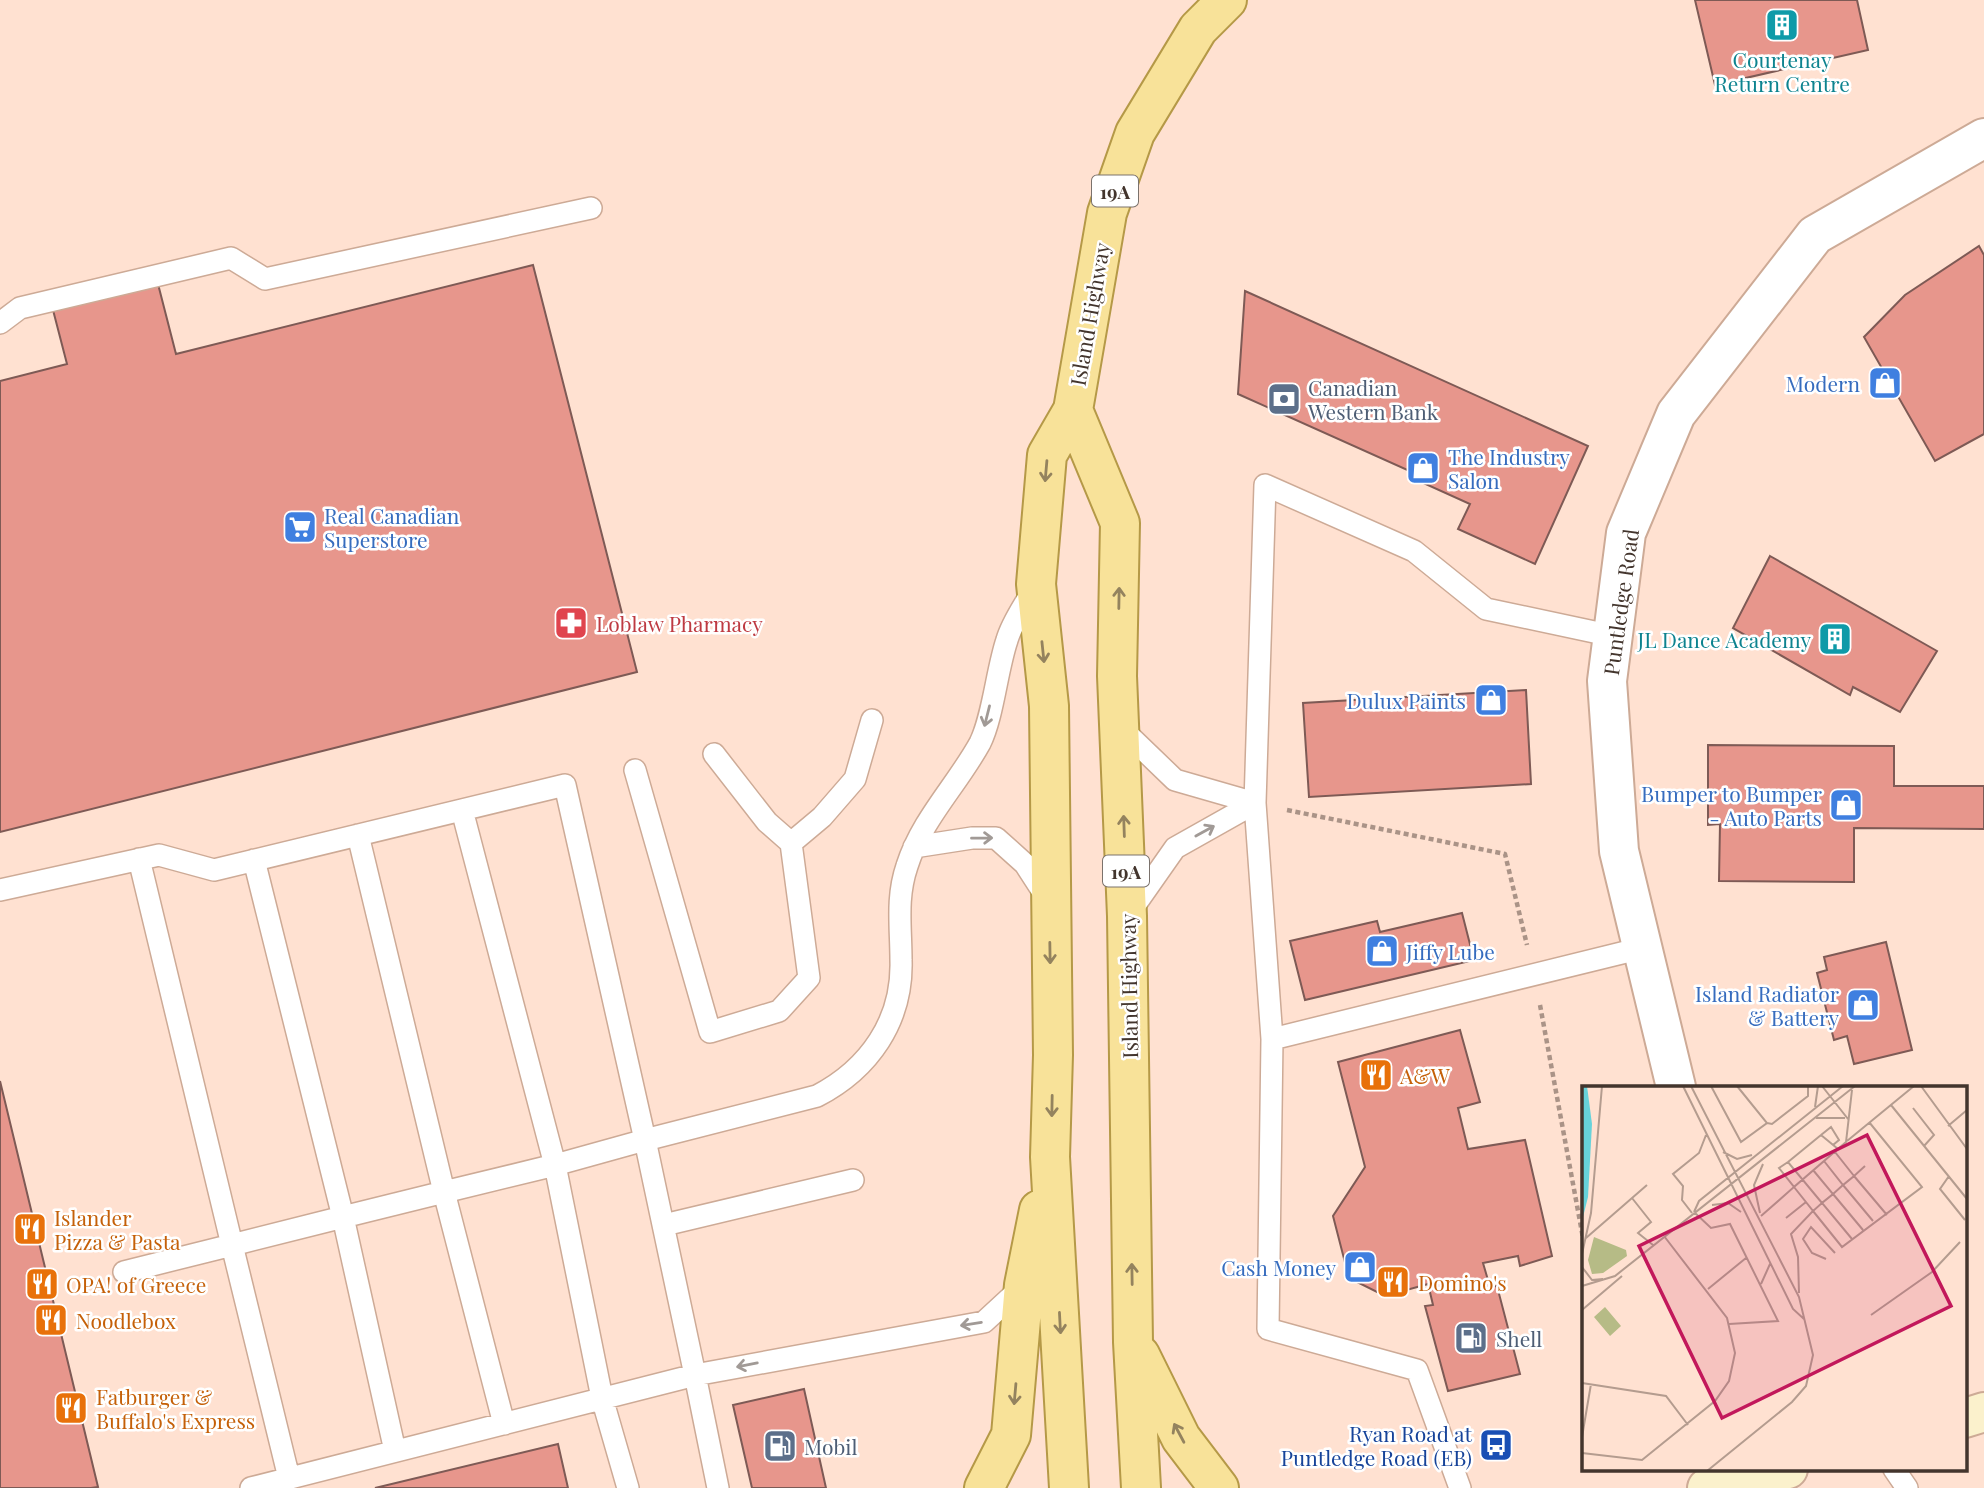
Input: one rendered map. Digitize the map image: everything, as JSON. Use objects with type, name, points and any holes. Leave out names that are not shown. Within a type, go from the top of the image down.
[{"type":"main road","name":"Island Highway","points":[[1069,1488],[1051,1157],[1053,1055],[1049,901],[1049,706],[1036,584],[1047,455],[1073,410],[1107,214],[1135,133],[1198,29],[1227,0]]},
{"type":"main road","name":"Island Highway","points":[[1073,410],[1120,523],[1118,676],[1128,916],[1133,1342],[1141,1488]]},
{"type":"main road","points":[[984,1488],[1011,1435],[1024,1284],[1051,1157]]},
{"type":"main road","points":[[1133,1342],[1181,1438],[1219,1488]]},
{"type":"main road","points":[[1966,1418],[1984,1412]]},
{"type":"main road","points":[[1966,1426],[1984,1422]]},
{"type":"main road","points":[[1707,1488],[1775,1470]]},
{"type":"street","name":"Puntledge Road","points":[[1676,1086],[1619,851],[1607,681],[1626,533],[1676,414],[1815,236],[1984,138]]},
{"type":"lane","points":[[0,323],[20,308],[231,258],[265,279],[591,208]]},
{"type":"lane","points":[[1460,1488],[1417,1370],[1268,1329],[1272,1039],[1255,803],[1265,485],[1414,551],[1486,609],[1613,636]]},
{"type":"lane","points":[[124,1272],[555,1165],[817,1096],[840,1084],[874,1050],[888,1026],[901,983],[900,894],[914,847],[937,803],[981,741],[1007,637],[1036,584]]},
{"type":"lane","points":[[791,843],[822,817],[855,779],[872,720]]},
{"type":"lane","points":[[1121,728],[1175,780],[1255,803]]},
{"type":"lane","points":[[635,770],[710,1032],[779,1011],[809,978],[791,843],[767,822],[714,754]]},
{"type":"lane","points":[[0,890],[159,855],[214,870],[565,785],[664,1225],[718,1488]]},
{"type":"lane","points":[[1128,916],[1175,848],[1255,803]]},
{"type":"lane","points":[[462,810],[555,1165],[602,1398],[628,1488]]},
{"type":"lane","points":[[358,835],[444,1192],[504,1424]]},
{"type":"lane","points":[[914,847],[972,838],[996,838],[1025,864],[1049,901]]},
{"type":"lane","points":[[139,859],[289,1478]]},
{"type":"lane","points":[[254,860],[344,1217],[396,1451]]},
{"type":"lane","points":[[1272,1039],[1642,948]]},
{"type":"lane","points":[[664,1225],[853,1180]]},
{"type":"lane","points":[[257,1487],[695,1375],[984,1322],[1024,1284]]},
{"type":"lane","points":[[1895,1470],[1907,1488]]},
{"type":"building","name":"Courtenay Return Centre","points":[[1695,0],[1857,0],[1868,50],[1715,85]]},
{"type":"building","points":[[1979,246],[1984,255],[1984,434],[1935,461],[1864,337],[1905,295]]},
{"type":"building","name":"Real Canadian Superstore","points":[[533,265],[637,672],[0,832],[0,381],[67,364],[53,310],[158,284],[176,354]]},
{"type":"building","points":[[1245,291],[1588,446],[1535,564],[1458,529],[1470,504],[1410,477],[1412,472],[1238,394]]},
{"type":"building","name":"JL Dance Academy","points":[[1770,556],[1937,651],[1900,712],[1853,687],[1850,695],[1733,628]]},
{"type":"building","points":[[1526,690],[1531,784],[1309,797],[1303,703]]},
{"type":"building","name":"Bumper to Bumper - Auto Parts","points":[[1708,745],[1894,746],[1894,786],[1984,786],[1984,829],[1854,828],[1854,882],[1719,881],[1720,824],[1708,825]]},
{"type":"building","name":"Jiffy Lube","points":[[1462,913],[1474,960],[1305,1000],[1290,941],[1377,921],[1380,932]]},
{"type":"building","name":"Island Radiator & Battery","points":[[1886,942],[1912,1050],[1854,1064],[1847,1036],[1834,1040],[1817,973],[1827,970],[1824,957]]},
{"type":"building","points":[[1460,1030],[1480,1102],[1458,1108],[1468,1149],[1525,1140],[1552,1256],[1520,1266],[1518,1256],[1483,1263],[1490,1287],[1497,1286],[1520,1374],[1448,1391],[1425,1306],[1433,1305],[1428,1284],[1385,1296],[1349,1278],[1333,1216],[1365,1167],[1338,1062]]},
{"type":"building","points":[[0,1081],[98,1487],[0,1488]]},
{"type":"building","name":"Mobil","points":[[804,1389],[826,1488],[752,1488],[733,1405]]},
{"type":"building","points":[[558,1444],[568,1488],[375,1488]]},
{"type":"place","name":"Courtenay Return Centre","points":[[1782,25]]},
{"type":"place","name":"Modern","points":[[1885,383]]},
{"type":"place","name":"Canadian Western Bank","points":[[1284,399]]},
{"type":"place","name":"The Industry Salon","points":[[1423,468]]},
{"type":"place","name":"Real Canadian Superstore","points":[[300,527]]},
{"type":"place","name":"Loblaw Pharmacy","points":[[571,623]]},
{"type":"place","name":"JL Dance Academy","points":[[1835,639]]},
{"type":"place","name":"Dulux Paints","points":[[1491,700]]},
{"type":"place","name":"Bumper to Bumper - Auto Parts","points":[[1846,805]]},
{"type":"place","name":"Jiffy Lube","points":[[1382,951]]},
{"type":"place","name":"Island Radiator & Battery","points":[[1863,1005]]},
{"type":"place","name":"A&W","points":[[1376,1075]]},
{"type":"place","name":"Islander Pizza & Pasta","points":[[30,1229]]},
{"type":"place","name":"Cash Money","points":[[1360,1267]]},
{"type":"place","name":"Domino's","points":[[1393,1282]]},
{"type":"place","name":"OPA! of Greece","points":[[42,1284]]},
{"type":"place","name":"Noodlebox","points":[[51,1320]]},
{"type":"place","name":"Shell","points":[[1471,1338]]},
{"type":"place","name":"Fatburger & Buffalo's Express","points":[[71,1408]]},
{"type":"place","name":"Ryan Road at Puntledge Road (EB)","points":[[1496,1445]]},
{"type":"place","name":"Mobil","points":[[780,1446]]}]
